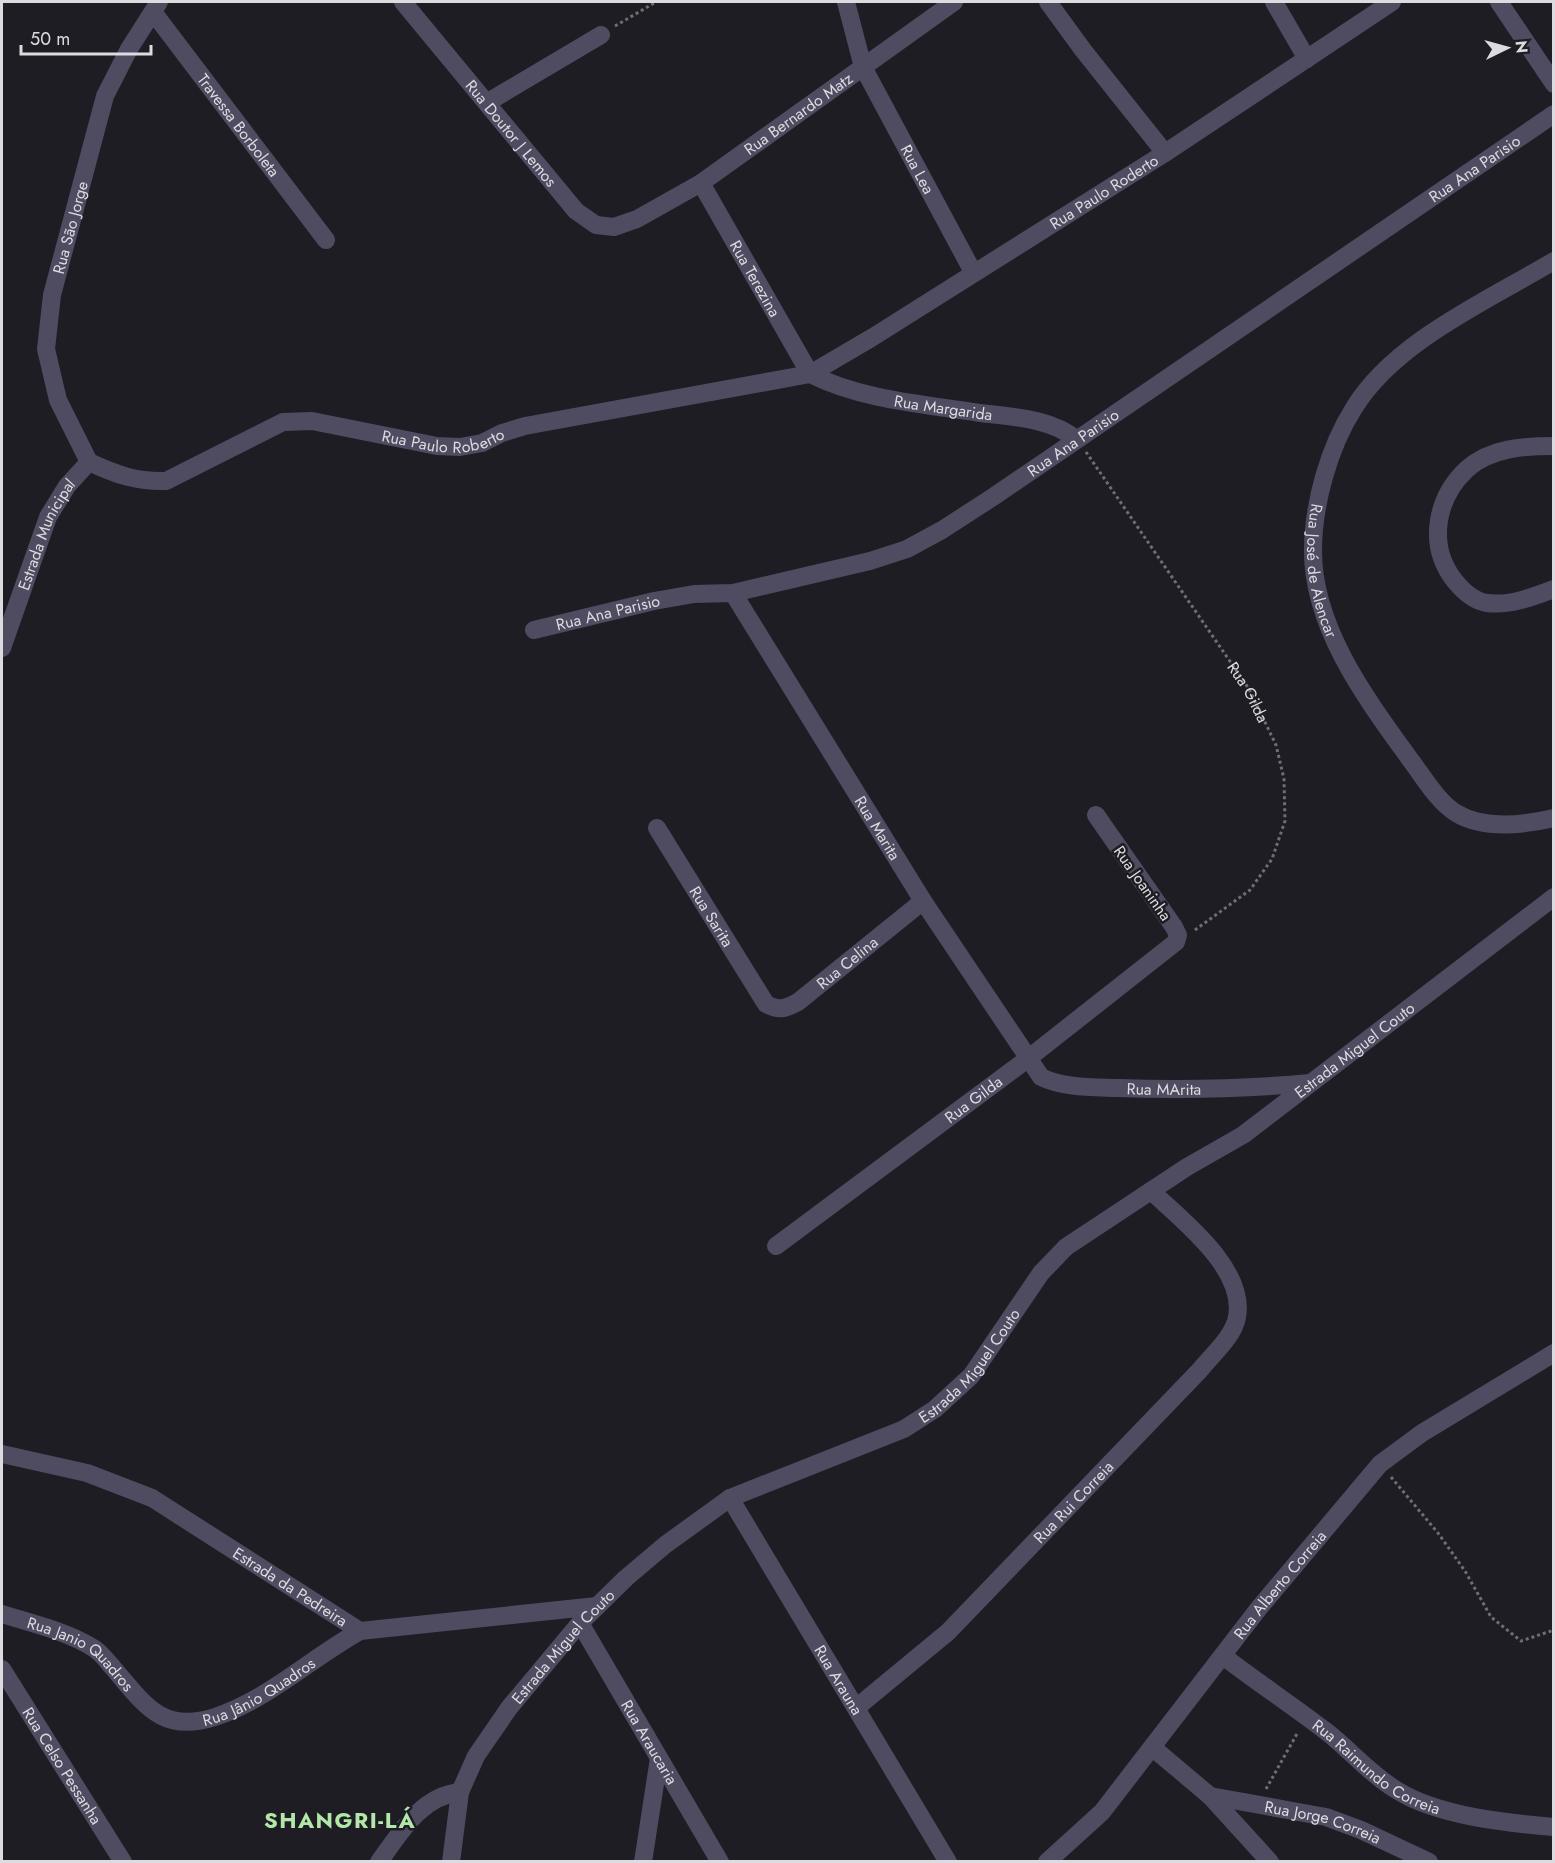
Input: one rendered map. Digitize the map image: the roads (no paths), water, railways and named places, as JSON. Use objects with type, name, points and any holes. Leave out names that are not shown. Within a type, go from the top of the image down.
[{"type":"street","name":"Rua Doutor J Lemos","points":[[403,2],[576,211],[596,225],[614,227],[637,219]]},
{"type":"street","name":"Rua Lea","points":[[846,2],[863,67],[973,272]]},
{"type":"street","name":"Rua Bernardo Matz","points":[[637,219],[701,183],[954,2]]},
{"type":"street","points":[[1048,2],[1165,153]]},
{"type":"street","points":[[1274,2],[1307,58]]},
{"type":"street","name":"Rua Paulo Roderto","points":[[810,374],[873,337],[1165,153],[1392,2]]},
{"type":"street","points":[[1499,2],[1554,84]]},
{"type":"street","name":"Travessa Borboleta","points":[[156,7],[326,240]]},
{"type":"street","name":"Rua São Jorge","points":[[89,462],[58,400],[48,359],[46,349],[52,295],[105,96],[129,49],[156,7]]},
{"type":"street","points":[[488,102],[601,35]]},
{"type":"street","name":"Rua Ana Parisio","points":[[534,630],[654,601],[694,594],[733,593],[870,561],[908,549],[942,531],[1554,114]]},
{"type":"street","name":"Rua Terezina","points":[[701,183],[810,374]]},
{"type":"street","name":"Rua José de Alencar","points":[[1554,261],[1424,338],[1390,366],[1354,407],[1334,448],[1326,476],[1318,508],[1313,551],[1328,623],[1360,687],[1436,795],[1456,813],[1474,821],[1529,824],[1554,818]]},
{"type":"street","name":"Rua Paulo Roberto","points":[[89,462],[118,476],[145,482],[166,481],[283,422],[312,421],[437,446],[460,447],[482,443],[502,433],[525,426],[810,374]]},
{"type":"street","name":"Rua Margarida","points":[[810,374],[832,386],[895,400],[1033,420],[1063,429],[1077,439]]},
{"type":"street","points":[[1554,446],[1524,446],[1498,452],[1468,469],[1444,498],[1436,535],[1444,568],[1463,592],[1486,603],[1526,600],[1554,589]]},
{"type":"street","name":"Estrada Municipal","points":[[2,646],[48,517],[68,486],[89,462]]},
{"type":"street","name":"Rua Marita","points":[[733,593],[923,901],[1030,1057]]},
{"type":"street","name":"Rua Joaninha","points":[[1096,815],[1174,927],[1178,935],[1172,946]]},
{"type":"street","name":"Rua Sarita","points":[[657,828],[766,1004]]},
{"type":"street","name":"Estrada Miguel Couto","points":[[451,1862],[460,1792],[476,1756],[502,1718],[580,1623],[665,1545],[730,1498],[904,1429],[935,1409],[971,1376],[1041,1273],[1066,1247],[1151,1191],[1243,1135],[1554,897]]},
{"type":"street","name":"Rua Celina","points":[[766,1004],[775,1009],[784,1009],[798,1002],[923,901]]},
{"type":"street","name":"Rua Gilda","points":[[776,1246],[1030,1057],[1172,946]]},
{"type":"street","name":"Rua MArita","points":[[1030,1057],[1041,1077],[1050,1081],[1081,1086],[1169,1090],[1254,1088],[1311,1083]]},
{"type":"street","name":"Rua Rui Correia","points":[[856,1708],[948,1632],[1200,1370],[1232,1329],[1238,1318],[1238,1300],[1234,1283],[1225,1268],[1194,1231],[1151,1191]]},
{"type":"street","name":"Rua Alberto Correia","points":[[1047,1862],[1102,1812],[1309,1545],[1380,1464],[1422,1433],[1554,1353]]},
{"type":"street","name":"Estrada da Pedreira","points":[[2,1454],[87,1473],[152,1498],[360,1631],[597,1606]]},
{"type":"street","name":"Rua Arauna","points":[[730,1498],[948,1862]]},
{"type":"street","name":"Rua Janio Quadros","points":[[2,1614],[72,1637],[98,1650],[151,1709]]},
{"type":"street","name":"Rua Araucaria","points":[[580,1623],[720,1862]]},
{"type":"street","name":"Rua Jânio Quadros","points":[[151,1709],[170,1721],[188,1723],[216,1716],[293,1676],[335,1645],[360,1631]]},
{"type":"street","name":"Rua Raimundo Correia","points":[[1223,1656],[1306,1717],[1374,1774],[1408,1796],[1426,1804],[1469,1815],[1518,1824],[1554,1827]]},
{"type":"street","name":"Rua Celso Pessanha","points":[[2,1669],[123,1862]]},
{"type":"street","points":[[1153,1748],[1210,1797],[1270,1862]]},
{"type":"street","points":[[643,1862],[659,1758]]},
{"type":"street","points":[[379,1862],[410,1819],[431,1801],[445,1793],[460,1792]]},
{"type":"street","name":"Rua Jorge Correia","points":[[1210,1797],[1257,1803],[1326,1817],[1405,1856],[1429,1862]]},
{"type":"district","name":"SHANGRI-LÁ","points":[[340,1820]]}]
